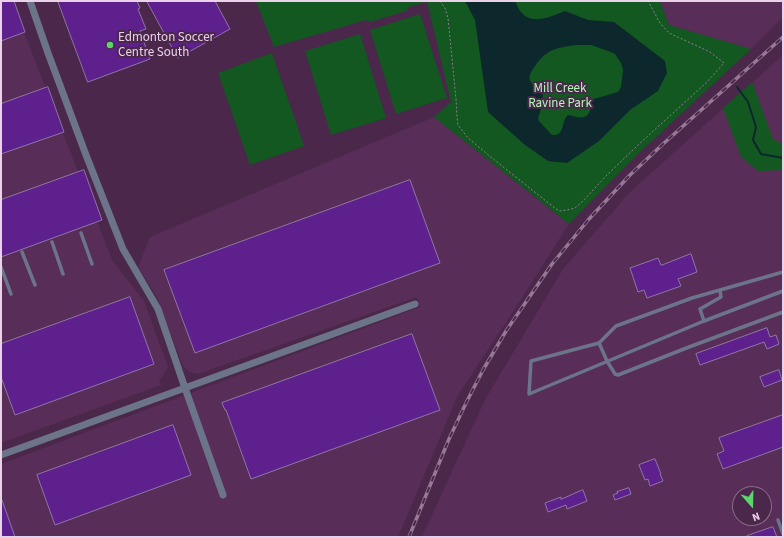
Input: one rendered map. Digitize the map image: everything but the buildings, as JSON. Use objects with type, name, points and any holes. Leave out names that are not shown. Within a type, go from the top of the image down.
[{"type":"street","points":[[30,1],[91,169],[123,249],[158,309],[184,388],[223,495]]},
{"type":"street","points":[[1,454],[415,304]]},
{"type":"lane","points":[[81,233],[92,264]]},
{"type":"lane","points":[[52,242],[64,274]]},
{"type":"lane","points":[[22,252],[35,285]]},
{"type":"lane","points":[[1,267],[11,294]]},
{"type":"lane","points":[[783,272],[692,298],[616,326],[599,343],[531,361],[529,394],[704,321],[783,291]]},
{"type":"lane","points":[[704,321],[700,309],[721,297],[720,290]]},
{"type":"lane","points":[[599,343],[607,361],[615,374],[618,375],[783,312]]},
{"type":"lane","points":[[778,520],[783,534]]},
{"type":"path","points":[[440,1],[445,8],[448,18],[458,124],[468,138],[560,211],[575,208],[582,202],[638,144],[724,63],[710,52],[669,33],[660,23],[648,1]]},
{"type":"shaded area","points":[[1,1],[12,1],[112,260],[144,301],[168,367],[159,381],[161,385],[1,443]]},
{"type":"shaded area","points":[[465,1],[515,1],[521,12],[526,16],[536,19],[542,19],[565,11],[588,20],[614,22],[665,61],[667,73],[658,91],[630,110],[599,141],[567,163],[548,161],[525,145],[488,112],[475,20]],"holes":[[[576,45],[591,45],[615,54],[621,63],[623,70],[621,87],[618,92],[591,100],[589,104],[590,112],[585,117],[568,115],[564,121],[561,131],[556,135],[552,135],[539,121],[538,118],[542,106],[543,95],[531,82],[531,73],[539,60],[552,50]]]},
{"type":"shaded area","points":[[660,1],[783,1],[783,17],[751,49],[669,25]]},
{"type":"shaded area","points":[[783,55],[783,537],[422,537],[486,398],[563,269],[630,192]]},
{"type":"shaded area","points":[[434,117],[569,224],[458,395],[398,537],[1,537],[1,464],[420,307],[417,297],[198,374],[190,372],[183,366],[157,297],[138,267],[150,237]]},
{"type":"green space","name":"Mill Creek Ravine Park","points":[[256,1],[660,1],[669,25],[751,49],[638,154],[569,224],[434,117],[451,102],[427,2],[409,7],[406,11],[370,22],[366,20],[274,47]]},
{"type":"green space","points":[[420,14],[447,98],[396,114],[370,30]]},
{"type":"green space","points":[[360,34],[386,118],[331,135],[305,51]]},
{"type":"green space","points":[[272,53],[304,146],[250,165],[218,73]]},
{"type":"green space","points":[[752,82],[773,139],[783,144],[783,170],[758,171],[741,157],[723,108]]},
{"type":"waterway","points":[[737,87],[748,102],[756,127],[753,140],[761,154],[783,158]]},
{"type":"railway","points":[[409,537],[449,439],[483,370],[506,331],[552,264],[589,219],[630,175],[783,37]]},
{"type":"place","name":"Edmonton Soccer Centre South","points":[[110,45]]}]
